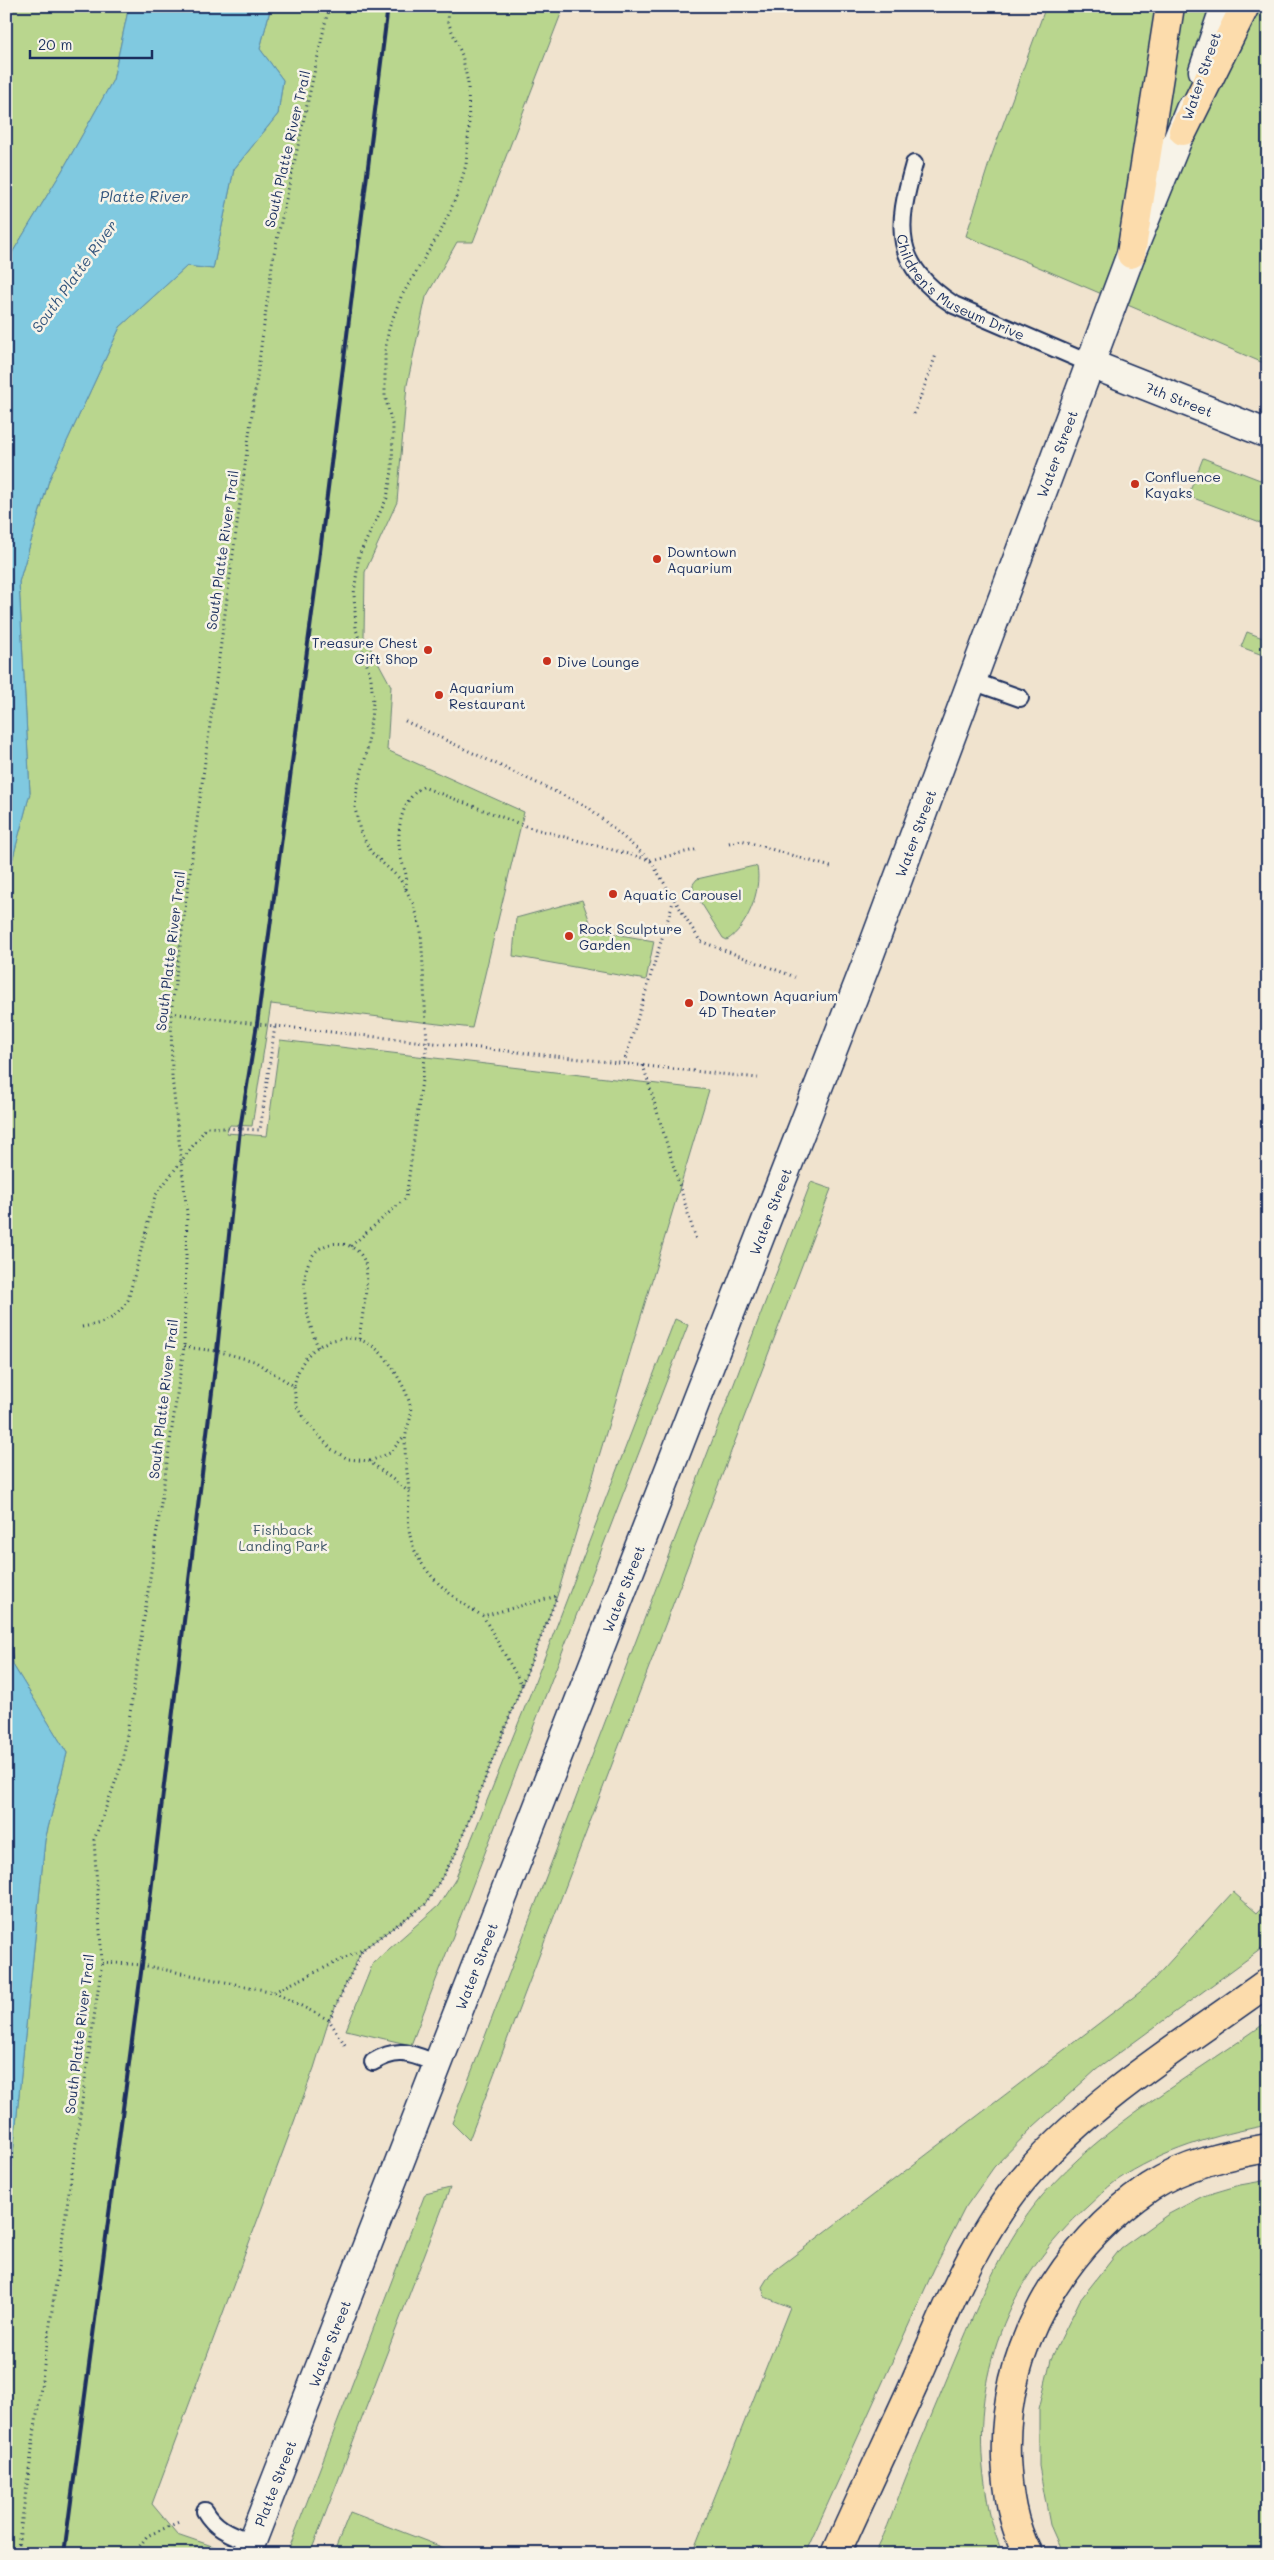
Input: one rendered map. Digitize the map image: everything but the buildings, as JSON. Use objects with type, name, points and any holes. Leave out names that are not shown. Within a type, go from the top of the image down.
[{"type":"highway","points":[[1131,254],[1170,6]]},
{"type":"highway","points":[[1183,131],[1245,6]]},
{"type":"highway","points":[[836,2554],[961,2276],[998,2214],[1030,2171],[1068,2131],[1112,2095],[1268,1982]]},
{"type":"highway","points":[[1028,2554],[1014,2520],[1008,2491],[1005,2435],[1012,2388],[1027,2335],[1054,2284],[1089,2240],[1118,2211],[1152,2186],[1190,2167],[1228,2155],[1268,2148]]},
{"type":"street","name":"Water Street","points":[[301,2412],[870,954],[1131,254],[1183,131],[1225,6]]},
{"type":"street","name":"7th Street","points":[[1091,364],[1268,434]]},
{"type":"street","name":"Platte Street","points":[[249,2548],[301,2412]]},
{"type":"lane","name":"Children's Museum Drive","points":[[914,164],[901,214],[902,234],[913,266],[923,280],[936,293],[954,305],[1091,364]]},
{"type":"lane","points":[[972,681],[1020,698]]},
{"type":"lane","points":[[373,2062],[386,2054],[399,2052],[438,2064]]},
{"type":"lane","points":[[205,2512],[212,2524],[249,2548]]},
{"type":"path","name":"South Platte River Trail","points":[[16,2554],[102,1962],[94,1840],[123,1761],[184,1347],[187,1213],[172,1077],[171,1013],[273,258],[329,6]]},
{"type":"path","points":[[351,1246],[406,1198],[427,1043],[421,930],[414,905],[400,879],[371,852],[360,831],[355,808],[356,788],[367,752],[373,702],[371,678],[356,629],[354,594],[359,555],[387,498],[392,471],[393,428],[385,396],[385,351],[389,328],[401,297],[444,227],[457,196],[466,166],[469,128],[468,84],[462,54],[448,22],[449,6]]},
{"type":"path","points":[[914,414],[936,355]]},
{"type":"path","points":[[405,721],[588,807],[650,860],[700,941],[795,977]]},
{"type":"path","points":[[406,889],[408,873],[400,853],[398,830],[408,801],[414,792],[423,787],[528,827],[650,860],[699,849]]},
{"type":"path","points":[[729,842],[741,840],[834,868]]},
{"type":"path","points":[[624,1063],[674,899]]},
{"type":"path","points":[[171,1013],[427,1043],[758,1078]]},
{"type":"path","points":[[82,1327],[98,1324],[118,1315],[128,1300],[155,1196],[207,1127],[260,1130],[275,1026]]},
{"type":"path","points":[[643,1065],[696,1240]]},
{"type":"path","points":[[318,1347],[308,1323],[304,1300],[309,1263],[313,1255],[328,1244],[338,1243],[351,1246],[360,1253],[366,1269],[359,1340]]},
{"type":"path","points":[[406,1434],[400,1444],[390,1453],[369,1461],[348,1459],[331,1449],[304,1419],[296,1405],[294,1386],[300,1366],[318,1347],[342,1338],[372,1344],[390,1360],[406,1391],[411,1412],[406,1434],[410,1536],[426,1570],[457,1602],[483,1616],[522,1685]]},
{"type":"path","points":[[184,1347],[217,1351],[254,1361],[294,1386]]},
{"type":"path","points":[[369,1461],[409,1492]]},
{"type":"path","points":[[274,1992],[362,1950],[426,1904],[455,1855],[558,1596],[483,1616]]},
{"type":"path","points":[[330,2020],[362,1950]]},
{"type":"path","points":[[102,1962],[142,1965],[274,1992],[330,2020],[349,2050]]},
{"type":"path","points":[[134,2554],[147,2536],[205,2512]]},
{"type":"green space","points":[[6,6],[129,6],[113,80],[62,171],[6,263]]},
{"type":"green space","name":"Fishback Landing Park","points":[[271,6],[564,6],[473,242],[457,242],[426,297],[407,385],[397,502],[365,572],[364,636],[391,686],[387,750],[524,812],[472,1028],[271,1004],[252,1126],[230,1125],[226,1133],[267,1136],[280,1040],[709,1090],[557,1596],[455,1855],[426,1904],[362,1950],[329,2020],[314,2068],[152,2504],[177,2534],[218,2548],[216,2554],[6,2554],[6,2222],[45,1840],[67,1753],[13,1665],[6,1607],[6,884],[30,793],[19,582],[49,480],[120,327],[187,266],[213,269],[234,169],[278,114],[283,80],[260,49]]},
{"type":"green space","points":[[1046,6],[1268,6],[1268,365],[966,236],[990,160]]},
{"type":"green space","points":[[1203,458],[1268,483],[1268,526],[1188,496]]},
{"type":"green space","points":[[1247,632],[1268,640],[1268,657],[1241,647]]},
{"type":"green space","points":[[754,866],[757,867],[758,876],[755,897],[751,908],[741,927],[727,940],[723,938],[693,890],[693,884],[697,879]]},
{"type":"green space","name":"Rock Sculpture Garden","points":[[582,900],[593,930],[654,941],[646,980],[513,956],[516,918]]},
{"type":"green space","points":[[811,1182],[831,1189],[469,2140],[452,2123]]},
{"type":"green space","points":[[675,1319],[688,1325],[411,2045],[346,2030],[373,1963],[438,1906],[455,1880],[533,1687]]},
{"type":"green space","points":[[1233,1892],[1257,1913],[1268,1901],[1268,1944],[1096,2070],[1034,2126],[994,2167],[965,2208],[934,2269],[805,2554],[692,2554],[790,2307],[765,2297],[762,2287],[770,2274],[1140,1992]]},
{"type":"green space","points":[[1268,2021],[1268,2125],[1209,2139],[1170,2152],[1116,2181],[1060,2234],[1036,2265],[1016,2297],[1001,2332],[989,2369],[983,2406],[982,2445],[985,2484],[991,2520],[1003,2554],[874,2554],[888,2526],[906,2477],[994,2271],[1028,2213],[1067,2170],[1121,2123]]},
{"type":"green space","points":[[1268,2180],[1268,2554],[1063,2554],[1050,2525],[1039,2466],[1039,2409],[1051,2359],[1080,2300],[1121,2248],[1167,2215],[1203,2196],[1240,2185]]},
{"type":"green space","points":[[450,2188],[310,2554],[287,2554],[425,2194]]},
{"type":"green space","points":[[350,2512],[460,2554],[333,2554]]},
{"type":"water","name":"Platte River","points":[[129,6],[271,6],[260,49],[283,80],[278,114],[234,169],[213,269],[187,266],[120,327],[49,480],[19,582],[30,793],[6,884],[6,263],[62,171],[113,80]]},
{"type":"water","points":[[6,1607],[13,1665],[67,1753],[45,1840],[6,2222]]},
{"type":"railway","points":[[64,2554],[142,1965],[217,1351],[240,1129],[257,1024],[317,576],[388,6]]},
{"type":"place","name":"Confluence Kayaks","points":[[1135,484]]},
{"type":"place","name":"Downtown Aquarium","points":[[657,559]]},
{"type":"place","name":"Treasure Chest Gift Shop","points":[[428,650]]},
{"type":"place","name":"Dive Lounge","points":[[547,661]]},
{"type":"place","name":"Aquarium Restaurant","points":[[439,695]]},
{"type":"place","name":"Aquatic Carousel","points":[[613,894]]},
{"type":"place","name":"Rock Sculpture Garden","points":[[569,936]]},
{"type":"place","name":"Downtown Aquarium 4D Theater","points":[[689,1003]]},
{"type":"water label","name":"South Platte River","points":[[74,276]]}]
